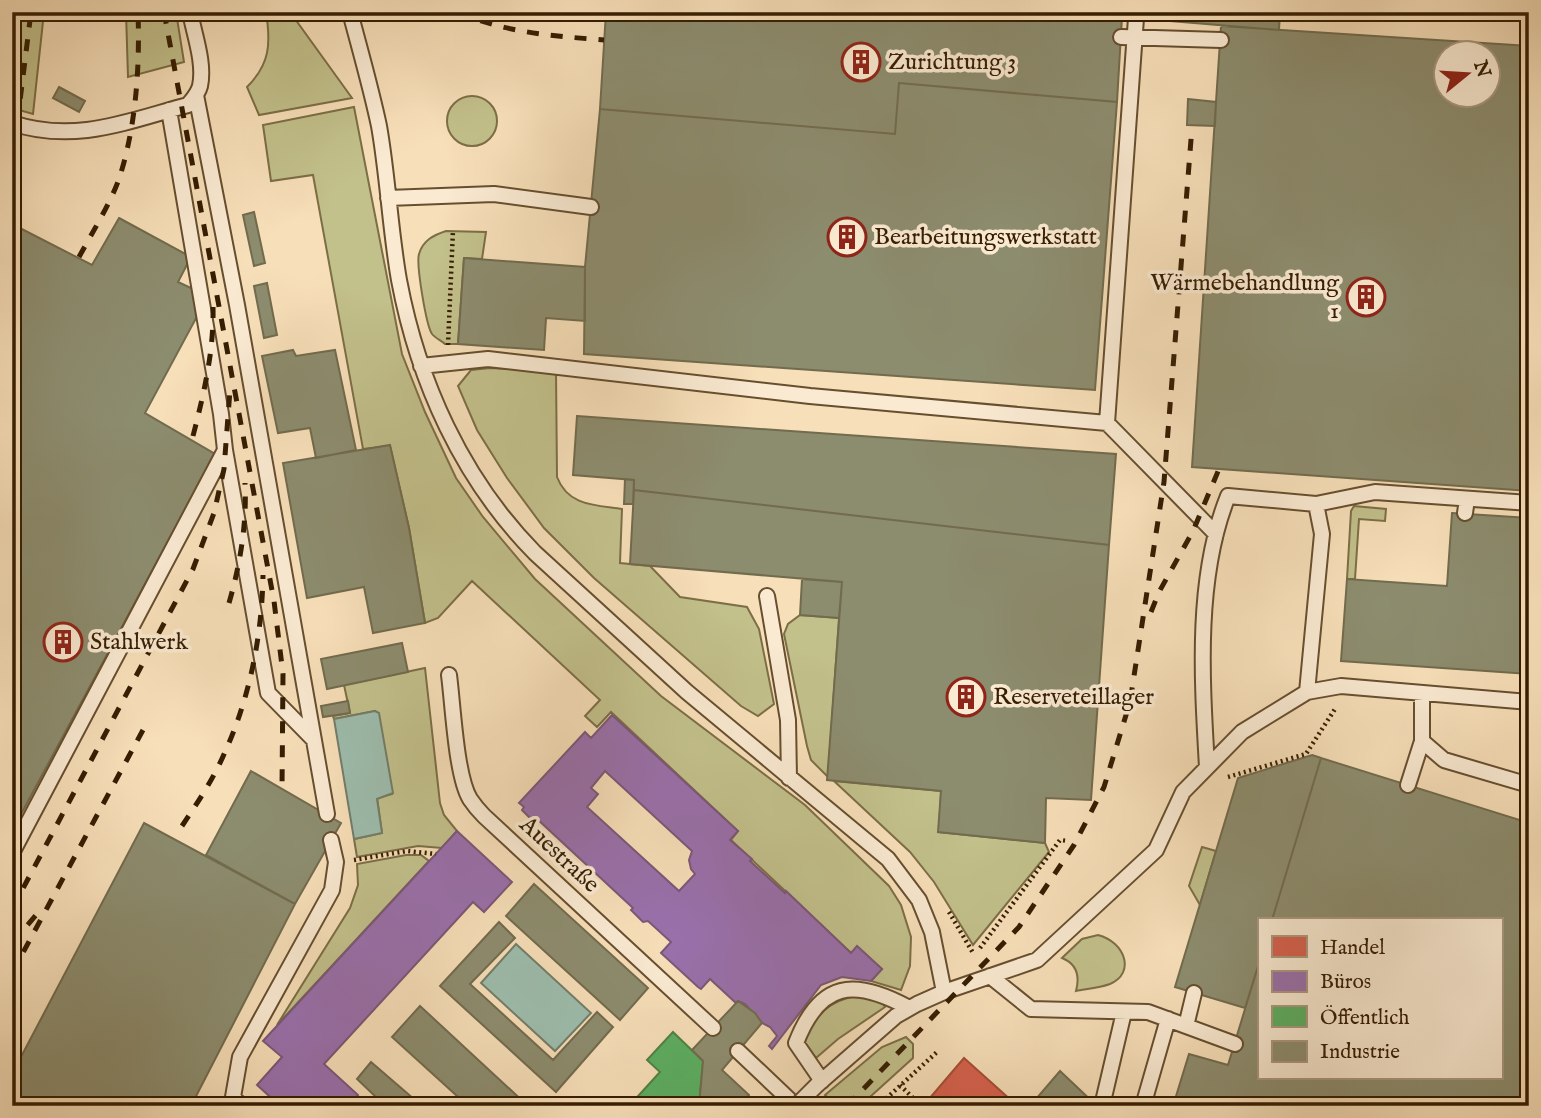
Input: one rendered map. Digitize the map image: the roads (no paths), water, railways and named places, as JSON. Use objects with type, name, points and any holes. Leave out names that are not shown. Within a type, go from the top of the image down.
[{"type":"lane","points":[[12,123],[74,133],[98,130],[188,105],[200,85],[200,66],[190,12]]},
{"type":"lane","points":[[350,12],[379,125],[399,278],[421,366],[449,430],[488,496],[512,529],[687,692],[888,859],[919,900],[932,932],[944,992]]},
{"type":"lane","points":[[1107,423],[1128,38],[1136,19]]},
{"type":"lane","points":[[1128,38],[1220,40]]},
{"type":"lane","points":[[196,95],[237,305],[327,814]]},
{"type":"lane","points":[[169,110],[268,693],[314,740]]},
{"type":"lane","points":[[388,198],[494,194],[591,207]]},
{"type":"lane","points":[[421,366],[488,359],[810,396],[1107,423],[1216,534]]},
{"type":"lane","points":[[12,853],[225,450]]},
{"type":"lane","points":[[1207,767],[1203,704],[1206,594],[1219,520],[1228,496],[1317,504],[1376,492],[1466,506],[1529,503]]},
{"type":"lane","points":[[1307,692],[1322,534],[1317,504]]},
{"type":"lane","points":[[767,596],[788,720],[789,778]]},
{"type":"lane","name":"Auestraße","points":[[449,675],[460,767],[470,799],[484,816],[713,1028]]},
{"type":"lane","points":[[738,1051],[796,1106],[885,1025],[909,1008],[944,992],[1037,960],[1156,850],[1183,792],[1242,732],[1307,692],[1341,686],[1529,702]]},
{"type":"lane","points":[[1408,785],[1422,741],[1422,693]]},
{"type":"lane","points":[[1422,741],[1444,760],[1529,785]]},
{"type":"lane","points":[[232,1103],[240,1057],[332,890],[336,862],[331,840]]},
{"type":"lane","points":[[990,976],[1031,1009],[1148,1012],[1235,1044]]},
{"type":"lane","points":[[819,1083],[796,1043],[804,1021],[822,998],[861,989],[887,996],[909,1008]]},
{"type":"lane","points":[[1186,1026],[1194,993]]},
{"type":"lane","points":[[1102,1106],[1124,1012]]},
{"type":"lane","points":[[1143,1106],[1168,1019]]},
{"type":"railway","points":[[12,146],[31,12]]},
{"type":"railway","points":[[79,257],[111,198],[125,159],[136,97],[138,12]]},
{"type":"railway","points":[[164,12],[274,601],[283,674],[282,789]]},
{"type":"railway","points":[[458,12],[512,29],[604,40]]},
{"type":"railway","points":[[847,1106],[1019,927],[1074,845],[1104,787],[1130,702],[1164,482],[1192,127]]},
{"type":"railway","points":[[193,436],[210,356],[213,307]]},
{"type":"railway","points":[[12,909],[193,569],[214,513],[224,469],[230,390]]},
{"type":"railway","points":[[1151,612],[1159,592],[1193,531],[1219,469]]},
{"type":"railway","points":[[229,603],[242,544],[245,483]]},
{"type":"railway","points":[[182,826],[216,771],[241,710],[257,643],[263,575]]},
{"type":"railway","points":[[12,973],[143,730]]},
{"type":"railway","points":[[12,943],[37,914]]},
{"type":"place","name":"Zurichtung 3","points":[[861,62]]},
{"type":"place","name":"Bearbeitungswerkstatt","points":[[847,237]]},
{"type":"place","name":"Wärmebehandlung 1","points":[[1366,297]]},
{"type":"place","name":"Stahlwerk","points":[[63,642]]},
{"type":"place","name":"Reserveteillager","points":[[966,697]]}]
